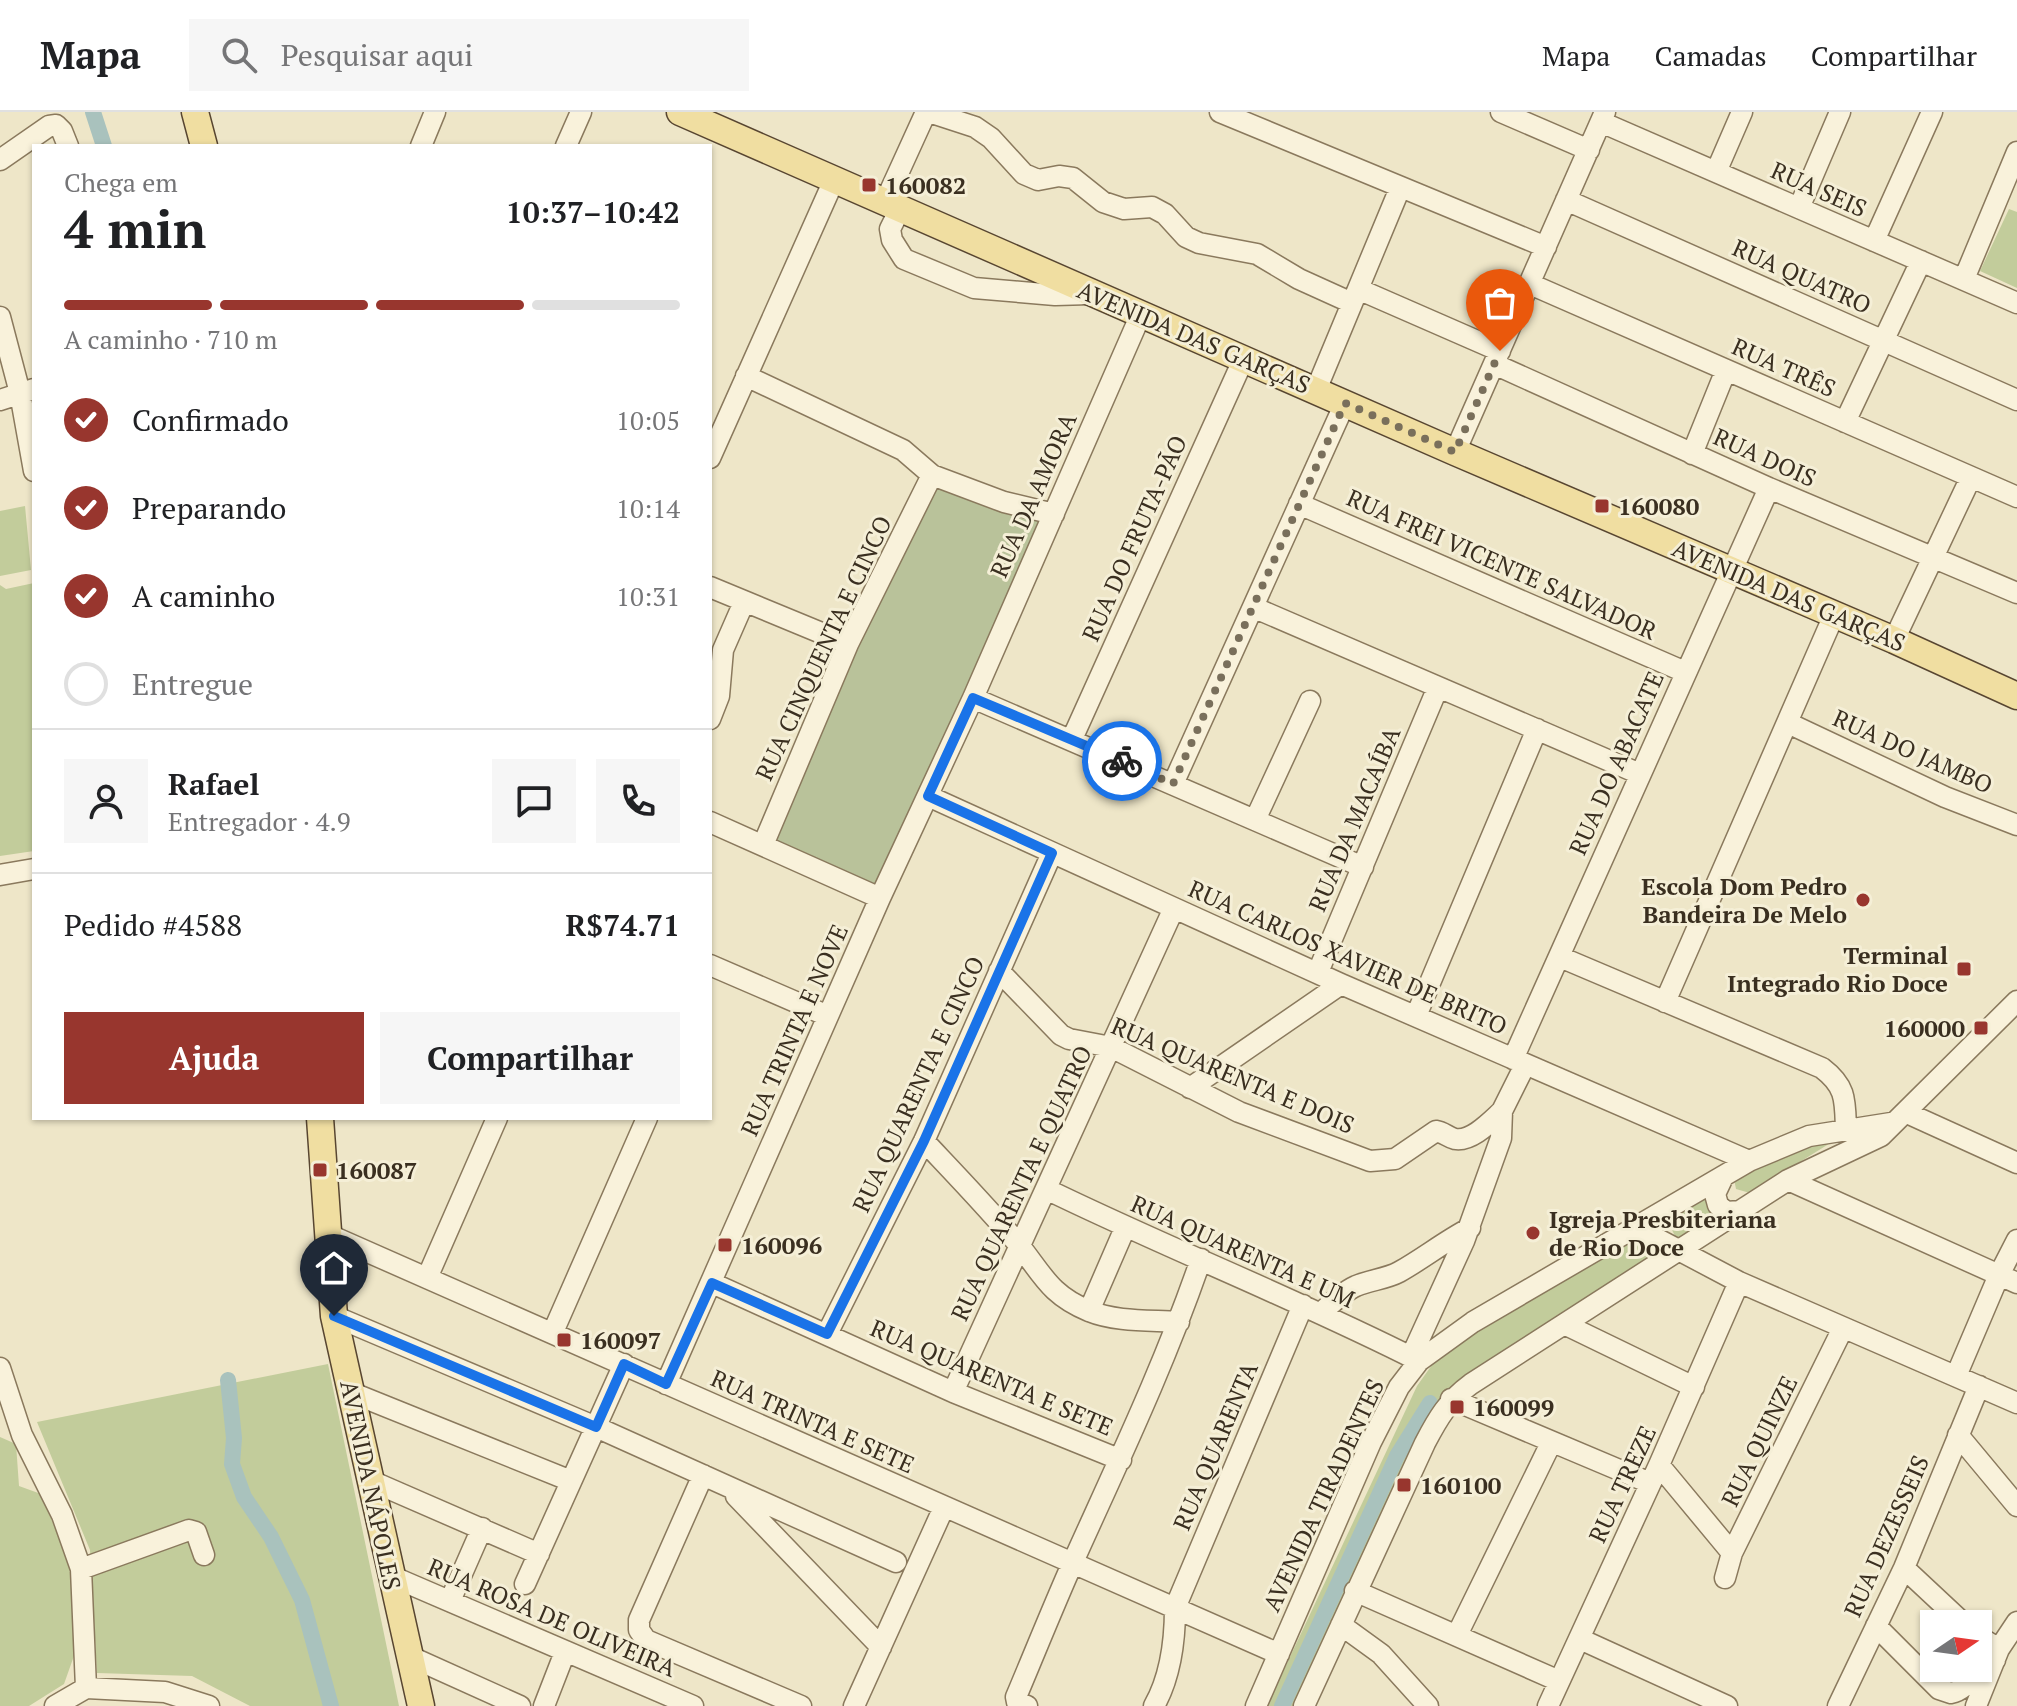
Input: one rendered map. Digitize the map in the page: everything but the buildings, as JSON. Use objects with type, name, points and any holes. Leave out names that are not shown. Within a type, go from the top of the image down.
[{"type":"main road","points":[[195,112],[207,144]]},
{"type":"main road","name":"AVENIDA DAS GARÇAS","points":[[680,112],[714,138],[834,180],[2017,696]]},
{"type":"main road","name":"AVENIDA NÁPOLES","points":[[320,1120],[334,1316],[421,1706]]},
{"type":"street","points":[[567,144],[581,112]]},
{"type":"street","points":[[927,112],[892,206],[892,240],[904,259],[974,288],[1055,295],[1095,294]]},
{"type":"street","name":"RUA DOIS","points":[[927,112],[975,127],[991,138],[1024,174],[1038,180],[1059,176],[1073,178],[1103,202],[1124,209],[1152,207],[1165,214],[1186,237],[1199,243],[1257,254],[1299,279],[1355,296],[1497,358],[1692,454],[2017,593]]},
{"type":"street","points":[[1501,112],[1589,150]]},
{"type":"street","points":[[1716,172],[1742,112]]},
{"type":"street","points":[[1799,208],[1840,112]]},
{"type":"street","points":[[1874,241],[1932,112]]},
{"type":"street","points":[[1231,114],[1400,188],[1546,247]]},
{"type":"street","points":[[421,144],[427,115]]},
{"type":"street","points":[[1455,452],[1603,117]]},
{"type":"street","name":"RUA SEIS","points":[[1603,117],[1716,172],[2017,303]]},
{"type":"street","points":[[0,160],[41,130],[56,125],[67,144]]},
{"type":"street","points":[[1964,279],[2017,152]]},
{"type":"street","points":[[712,453],[834,180]]},
{"type":"street","points":[[1316,390],[1400,188]]},
{"type":"street","name":"RUA QUATRO","points":[[1566,200],[2017,400]]},
{"type":"street","points":[[1845,422],[1921,261]]},
{"type":"street","name":"RUA TRÊS","points":[[1530,284],[2017,497]]},
{"type":"street","name":"RUA DA AMORA","points":[[973,698],[1141,314]]},
{"type":"street","points":[[0,317],[27,391],[32,448]]},
{"type":"street","name":"RUA DO FRUTA-PÃO","points":[[1072,739],[1244,358]]},
{"type":"street","points":[[1692,454],[1726,370]]},
{"type":"street","points":[[746,376],[903,450],[932,475],[1004,502],[1054,514]]},
{"type":"street","points":[[0,400],[27,391]]},
{"type":"street","points":[[1173,784],[1345,403]]},
{"type":"street","name":"RUA CINQUENTA E CINCO","points":[[763,845],[848,644],[932,475]]},
{"type":"street","points":[[1894,640],[1931,556],[1971,477]]},
{"type":"street","name":"RUA DO ABACATE","points":[[1502,1111],[1560,957],[1769,488]]},
{"type":"street","name":"RUA FREI VICENTE SALVADOR","points":[[1299,504],[1685,672]]},
{"type":"street","points":[[712,588],[848,644]]},
{"type":"street","points":[[712,714],[719,696],[723,650],[744,602]]},
{"type":"street","points":[[1255,608],[1640,774]]},
{"type":"street","points":[[1665,1002],[1834,615]]},
{"type":"street","name":"RUA DA MACAÍBA","points":[[1318,972],[1438,687]]},
{"type":"street","points":[[973,698],[1363,867]]},
{"type":"street","name":"RUA TRINTA E NOVE","points":[[666,1384],[880,898],[973,698]]},
{"type":"street","points":[[1255,820],[1310,701]]},
{"type":"street","name":"RUA DO JAMBO","points":[[1788,723],[1945,797],[2017,825]]},
{"type":"street","points":[[1416,1016],[1537,729]]},
{"type":"street","name":"RUA CARLOS XAVIER DE BRITO","points":[[928,796],[1341,984],[1749,1161]]},
{"type":"street","points":[[712,823],[880,898]]},
{"type":"street","name":"RUA QUARENTA E CINCO","points":[[827,1334],[924,1141],[1052,853]]},
{"type":"street","points":[[0,875],[32,869]]},
{"type":"street","name":"RUA QUARENTA E QUATRO","points":[[953,1392],[1174,908]]},
{"type":"street","points":[[1304,1706],[1425,1443],[1451,1399],[1796,1176],[1832,1149],[1846,1131],[1843,1091],[1835,1078],[1822,1068],[1560,957]]},
{"type":"street","points":[[712,969],[828,1016]]},
{"type":"street","name":"RUA QUARENTA E DOIS","points":[[999,971],[1061,1035],[1111,1047],[1239,1112],[1370,1161],[1395,1159],[1436,1131],[1463,1139],[1484,1127],[1502,1111]]},
{"type":"street","points":[[1190,1088],[1341,984]]},
{"type":"street","points":[[1796,1176],[1881,1136],[2017,1001]]},
{"type":"street","points":[[1415,1359],[1470,1228],[1501,1138],[1502,1111]]},
{"type":"street","points":[[1901,1118],[2017,1163]]},
{"type":"street","name":"AVENIDA TIRADENTES","points":[[1256,1706],[1371,1442],[1415,1359],[1749,1161],[1809,1136],[1901,1118]]},
{"type":"street","points":[[427,1278],[496,1120]]},
{"type":"street","points":[[553,1332],[646,1120]]},
{"type":"street","points":[[924,1141],[1020,1246],[1048,1286],[1089,1311],[1115,1318],[1179,1322]]},
{"type":"street","points":[[1796,1176],[2008,1279]]},
{"type":"street","points":[[1723,1177],[1715,1194],[1718,1205],[1726,1212],[1741,1211]]},
{"type":"street","name":"RUA QUARENTA E UM","points":[[1046,1189],[1415,1359]]},
{"type":"street","points":[[1635,1227],[1739,1282],[2017,1403]]},
{"type":"street","points":[[1089,1311],[1125,1228]]},
{"type":"street","points":[[1312,1309],[1356,1286],[1394,1274],[1470,1228]]},
{"type":"street","name":"RUA TRINTA E SETE","points":[[327,1234],[1279,1654]]},
{"type":"street","points":[[1956,1376],[2008,1279],[2017,1240]]},
{"type":"street","points":[[1027,1706],[1017,1702],[1016,1697],[1072,1563],[1121,1460],[1179,1322],[1201,1259]]},
{"type":"street","name":"RUA TREZE","points":[[1548,1706],[1739,1282]]},
{"type":"street","name":"RUA QUARENTA E SETE","points":[[712,1283],[953,1392],[1121,1460]]},
{"type":"street","name":"RUA QUARENTA","points":[[1154,1706],[1168,1672],[1175,1632],[1175,1608],[1312,1309]]},
{"type":"street","points":[[334,1316],[596,1427],[896,1562]]},
{"type":"street","points":[[1564,1324],[1694,1387]]},
{"type":"street","name":"RUA QUINZE","points":[[1725,1578],[1732,1553],[1843,1328]]},
{"type":"street","points":[[525,1584],[624,1364]]},
{"type":"street","points":[[0,1368],[22,1435],[62,1515],[81,1569],[86,1688]]},
{"type":"street","name":"RUA DEZESSEIS","points":[[1838,1706],[1904,1568],[1979,1386]]},
{"type":"street","points":[[350,1392],[571,1481]]},
{"type":"street","points":[[1451,1399],[1551,1443],[1655,1474],[1732,1553]]},
{"type":"street","points":[[0,1429],[22,1435]]},
{"type":"street","points":[[1958,1435],[2017,1506]]},
{"type":"street","points":[[1457,1635],[1551,1443]]},
{"type":"street","points":[[703,1475],[639,1620],[639,1630],[646,1640],[801,1706]]},
{"type":"street","points":[[369,1480],[539,1554]]},
{"type":"street","points":[[728,1487],[881,1647]]},
{"type":"street","points":[[854,1706],[944,1507]]},
{"type":"street","points":[[450,1601],[482,1528]]},
{"type":"street","points":[[81,1569],[189,1530],[196,1532],[204,1555]]},
{"type":"street","points":[[1904,1568],[1949,1610]]},
{"type":"street","name":"RUA ROSA DE OLIVEIRA","points":[[391,1576],[693,1706]]},
{"type":"street","points":[[1355,1591],[1559,1681]]},
{"type":"street","points":[[1976,1706],[1997,1654],[2017,1622]]},
{"type":"street","points":[[1341,1625],[1381,1654],[1422,1704]]},
{"type":"street","points":[[1876,1626],[1939,1689],[1951,1693],[1964,1688],[1997,1654]]},
{"type":"street","points":[[1580,1639],[1727,1706]]},
{"type":"street","points":[[1992,1649],[1997,1654]]},
{"type":"street","points":[[544,1706],[565,1652]]},
{"type":"street","points":[[409,1656],[520,1706]]},
{"type":"street","points":[[55,1706],[86,1688],[165,1692],[209,1706]]},
{"type":"green space","points":[[2009,209],[2017,212],[2017,288],[1980,271]]},
{"type":"green space","points":[[932,475],[1054,514],[880,898],[763,845]]},
{"type":"green space","points":[[25,506],[31,570],[0,576],[0,511]]},
{"type":"green space","points":[[32,583],[32,851],[0,856],[0,585],[6,589]]},
{"type":"green space","points":[[1840,1137],[1750,1193],[1736,1189],[1734,1179],[1800,1139]]},
{"type":"green space","points":[[1711,1197],[1717,1218],[1677,1240],[1665,1216],[1694,1201]]},
{"type":"green space","points":[[1626,1235],[1664,1248],[1487,1361],[1443,1403],[1304,1706],[1267,1706],[1417,1386],[1449,1341]]},
{"type":"green space","points":[[328,1364],[399,1706],[250,1706],[192,1676],[97,1673],[90,1550],[37,1422]]},
{"type":"green space","points":[[0,1437],[16,1444],[19,1486],[41,1494],[74,1574],[75,1653],[64,1684],[29,1706],[0,1706]]},
{"type":"waterway","points":[[93,112],[103,144]]},
{"type":"waterway","points":[[228,1380],[234,1438],[232,1464],[244,1497],[271,1537],[302,1600],[331,1706]]},
{"type":"waterway","points":[[1282,1706],[1397,1456],[1430,1403]]},
{"type":"way so far","points":[[1122,761],[1173,784],[1345,403],[1455,452],[1500,351]]},
{"type":"place","name":"160082","points":[[869,185]]},
{"type":"place","name":"160080","points":[[1602,506]]},
{"type":"place","name":"Escola Dom Pedro Bandeira De Melo","points":[[1863,900]]},
{"type":"place","name":"Terminal Integrado Rio Doce","points":[[1964,969]]},
{"type":"place","name":"160000","points":[[1981,1028]]},
{"type":"place","name":"160087","points":[[320,1170]]},
{"type":"place","name":"Igreja Presbiteriana de Rio Doce","points":[[1533,1233]]},
{"type":"place","name":"160096","points":[[725,1245]]},
{"type":"place","name":"160097","points":[[564,1340]]},
{"type":"place","name":"160099","points":[[1457,1407]]},
{"type":"place","name":"160100","points":[[1404,1485]]},
{"type":"route","points":[[334,1316],[596,1427],[624,1364],[666,1384],[712,1283],[827,1334],[924,1141],[1052,853],[928,796],[973,698],[1122,761]]}]
